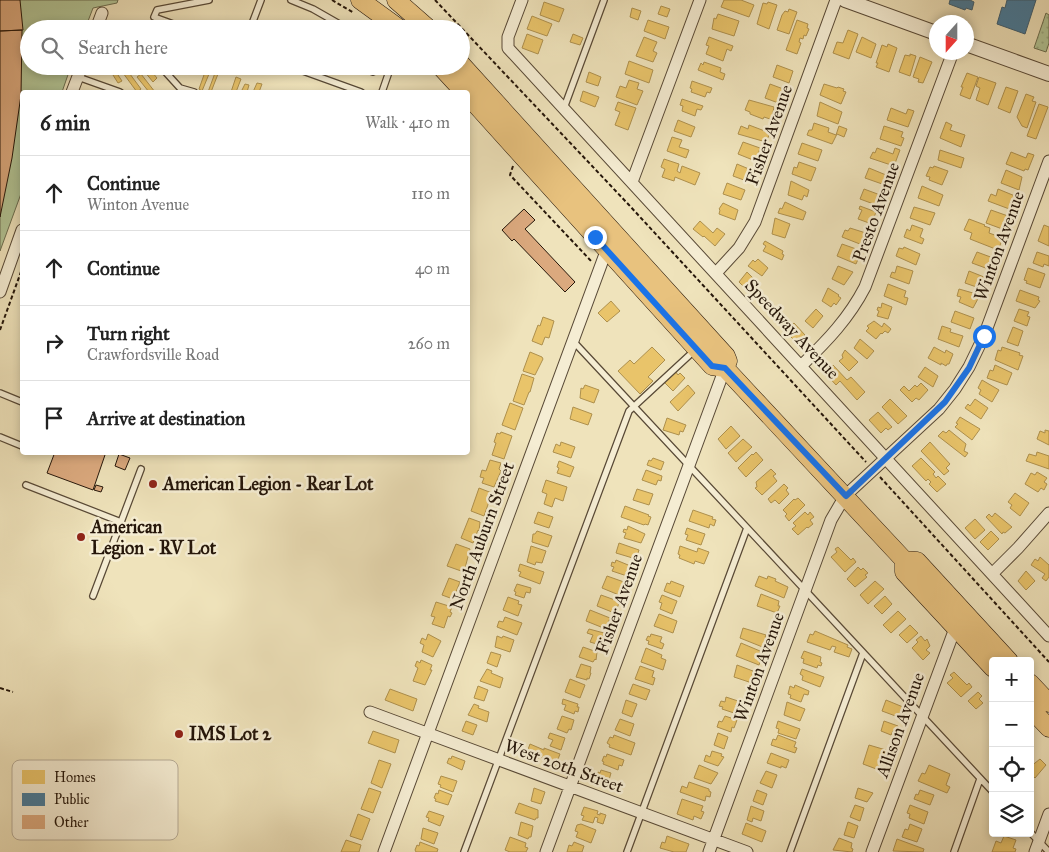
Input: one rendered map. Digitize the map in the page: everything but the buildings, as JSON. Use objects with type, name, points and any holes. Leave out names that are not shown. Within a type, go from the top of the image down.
[{"type":"main road","points":[[360,0],[388,20]]},
{"type":"main road","points":[[396,0],[419,20]]},
{"type":"main road","points":[[470,74],[726,356],[728,361],[725,368]]},
{"type":"main road","points":[[448,75],[462,90]]},
{"type":"main road","points":[[470,98],[712,366],[725,368],[846,496],[904,560],[904,572],[989,664]]},
{"type":"main road","points":[[904,560],[918,561],[1005,657]]},
{"type":"main road","points":[[1034,687],[1049,703]]},
{"type":"main road","points":[[1034,712],[1049,728]]},
{"type":"street","name":"Speedway Avenue","points":[[522,0],[508,37],[508,48],[802,365],[1049,636]]},
{"type":"street","points":[[632,182],[700,0]]},
{"type":"street","name":"Fisher Avenue","points":[[716,273],[739,248],[755,222],[836,0]]},
{"type":"street","points":[[845,0],[929,30]]},
{"type":"street","points":[[99,20],[102,13]]},
{"type":"street","points":[[974,47],[1049,74]]},
{"type":"street","name":"Presto Avenue","points":[[802,365],[851,313],[866,287],[950,60]]},
{"type":"street","points":[[73,90],[79,75]]},
{"type":"street","name":"Winton Avenue","points":[[709,852],[828,527],[839,505],[846,496],[939,408],[969,368],[984,336],[1049,161]]},
{"type":"street","name":"North Auburn Street","points":[[384,852],[613,232]]},
{"type":"street","points":[[0,292],[20,240]]},
{"type":"street","name":"Fisher Avenue","points":[[546,852],[725,368]]},
{"type":"street","points":[[992,574],[1049,513]]},
{"type":"street","name":"Allison Avenue","points":[[872,852],[962,610]]},
{"type":"street","name":"West 20th Street","points":[[370,712],[747,852]]},
{"type":"street","points":[[1037,847],[1049,814]]},
{"type":"lane","points":[[162,20],[154,17],[157,10],[209,0]]},
{"type":"lane","points":[[253,20],[260,0]]},
{"type":"lane","points":[[291,0],[333,20]]},
{"type":"lane","points":[[564,108],[604,0]]},
{"type":"lane","points":[[86,75],[116,90]]},
{"type":"lane","points":[[169,75],[179,90]]},
{"type":"lane","points":[[314,75],[355,90]]},
{"type":"lane","points":[[383,90],[388,75]]},
{"type":"lane","points":[[573,341],[989,788]]},
{"type":"lane","points":[[464,852],[629,410],[696,348]]},
{"type":"lane","points":[[0,393],[20,401]]},
{"type":"lane","points":[[0,437],[20,445]]},
{"type":"lane","points":[[93,596],[141,469]]},
{"type":"lane","points":[[26,485],[121,522]]},
{"type":"lane","points":[[627,852],[747,528]]},
{"type":"lane","points":[[790,852],[864,653]]},
{"type":"lane","points":[[954,852],[980,779]]},
{"type":"lane","points":[[1037,847],[1049,852]]},
{"type":"path","points":[[435,0],[454,20]]},
{"type":"path","points":[[470,37],[629,205],[866,462]]},
{"type":"path","points":[[510,162],[513,169],[510,175],[600,269]]},
{"type":"path","points":[[0,330],[20,275]]},
{"type":"path","points":[[880,478],[1049,662]]},
{"type":"path","points":[[0,688],[13,692]]},
{"type":"green space","points":[[0,0],[118,0],[117,3],[93,8],[88,20],[20,20],[20,75],[68,75],[63,90],[20,90],[20,196],[0,251]]},
{"type":"green space","points":[[1046,13],[1049,15],[1049,43],[1046,52],[1034,48]]},
{"type":"place","name":"American Legion - Rear Lot","points":[[153,484]]},
{"type":"place","name":"American Legion - RV Lot","points":[[81,537]]},
{"type":"place","name":"IMS Lot 2","points":[[179,734]]},
{"type":"route","points":[[595,237],[712,366],[725,368],[846,496],[945,402],[969,368],[984,336]]}]
